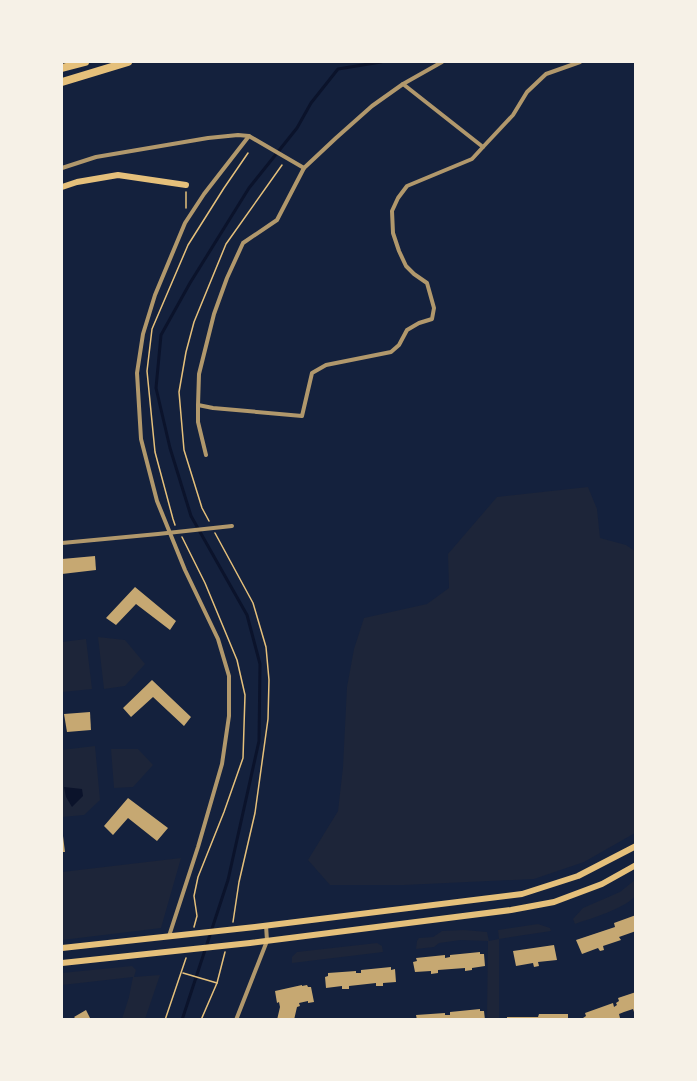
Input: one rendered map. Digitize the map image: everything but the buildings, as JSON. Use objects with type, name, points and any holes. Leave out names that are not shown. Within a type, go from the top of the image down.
[{"type":"highway","points":[[62,68],[85,62]]},
{"type":"highway","points":[[62,82],[128,62]]},
{"type":"main road","points":[[62,187],[118,175],[186,185]]},
{"type":"main road","points":[[62,948],[522,894],[578,876],[636,846]]},
{"type":"main road","points":[[62,963],[250,944],[511,910],[554,902],[602,884],[636,865]]},
{"type":"street","points":[[206,455],[198,422],[199,374],[214,314],[243,243],[277,220],[304,168],[372,106],[403,84],[442,62]]},
{"type":"street","points":[[198,405],[302,417],[312,372],[326,365],[391,352],[399,345],[407,330],[432,319],[434,308],[427,283],[406,266],[393,233],[392,211],[398,198],[407,186],[472,159],[513,116],[527,92],[546,74],[580,62]]},
{"type":"street","points":[[403,84],[483,147]]},
{"type":"street","points":[[62,168],[96,157],[238,135],[249,136],[304,168]]},
{"type":"street","points":[[172,936],[222,764],[229,716],[229,676],[218,639],[185,570],[157,501],[141,439],[137,373],[143,334],[155,295],[185,223],[204,194],[249,136]]},
{"type":"street","points":[[62,543],[232,526]]},
{"type":"street","points":[[236,1020],[267,941],[266,925]]},
{"type":"path","points":[[194,927],[197,916],[194,896],[198,877],[243,758],[245,695],[237,660],[173,519],[155,452],[147,371],[152,329],[188,245],[248,153]]},
{"type":"path","points":[[233,921],[239,882],[255,813],[268,719],[269,680],[266,647],[253,603],[202,508],[184,450],[179,392],[194,322],[226,244],[282,165]]},
{"type":"path","points":[[185,223],[186,185]]},
{"type":"path","points":[[165,1020],[188,950]]},
{"type":"path","points":[[201,1020],[217,983],[225,952]]},
{"type":"path","points":[[182,973],[217,983]]},
{"type":"shaded area","points":[[588,487],[597,509],[600,538],[626,545],[635,551],[635,833],[584,862],[534,879],[404,885],[330,885],[308,860],[338,811],[343,767],[347,687],[354,649],[364,618],[427,604],[449,588],[448,554],[497,497]]},
{"type":"shaded area","points":[[98,637],[125,640],[145,664],[125,686],[104,689]]},
{"type":"shaded area","points":[[86,639],[92,689],[62,692],[62,642]]},
{"type":"shaded area","points":[[95,746],[100,800],[84,815],[62,817],[62,750]]},
{"type":"shaded area","points":[[111,749],[138,749],[153,765],[133,787],[114,788]]},
{"type":"shaded area","points":[[64,787],[82,789],[83,796],[72,807],[66,797]]},
{"type":"shaded area","points":[[181,858],[161,928],[62,940],[62,872]]},
{"type":"shaded area","points":[[635,880],[635,896],[630,901],[607,913],[575,924],[573,919],[583,908],[620,892]]},
{"type":"shaded area","points":[[538,924],[550,928],[551,931],[499,939],[498,930]]},
{"type":"shaded area","points":[[442,931],[487,932],[489,941],[499,939],[499,1019],[487,1019],[488,941],[461,940],[416,949],[419,938],[433,937]]},
{"type":"shaded area","points":[[377,943],[382,946],[383,952],[292,963],[292,957],[297,952]]},
{"type":"shaded area","points":[[132,966],[136,970],[134,977],[160,975],[145,1019],[122,1019],[133,977],[62,985],[62,973]]},
{"type":"waterway","points":[[182,1020],[228,880],[259,741],[260,664],[247,615],[191,516],[170,448],[156,388],[161,335],[190,283],[249,188],[297,128],[311,103],[338,69],[381,62]]}]
